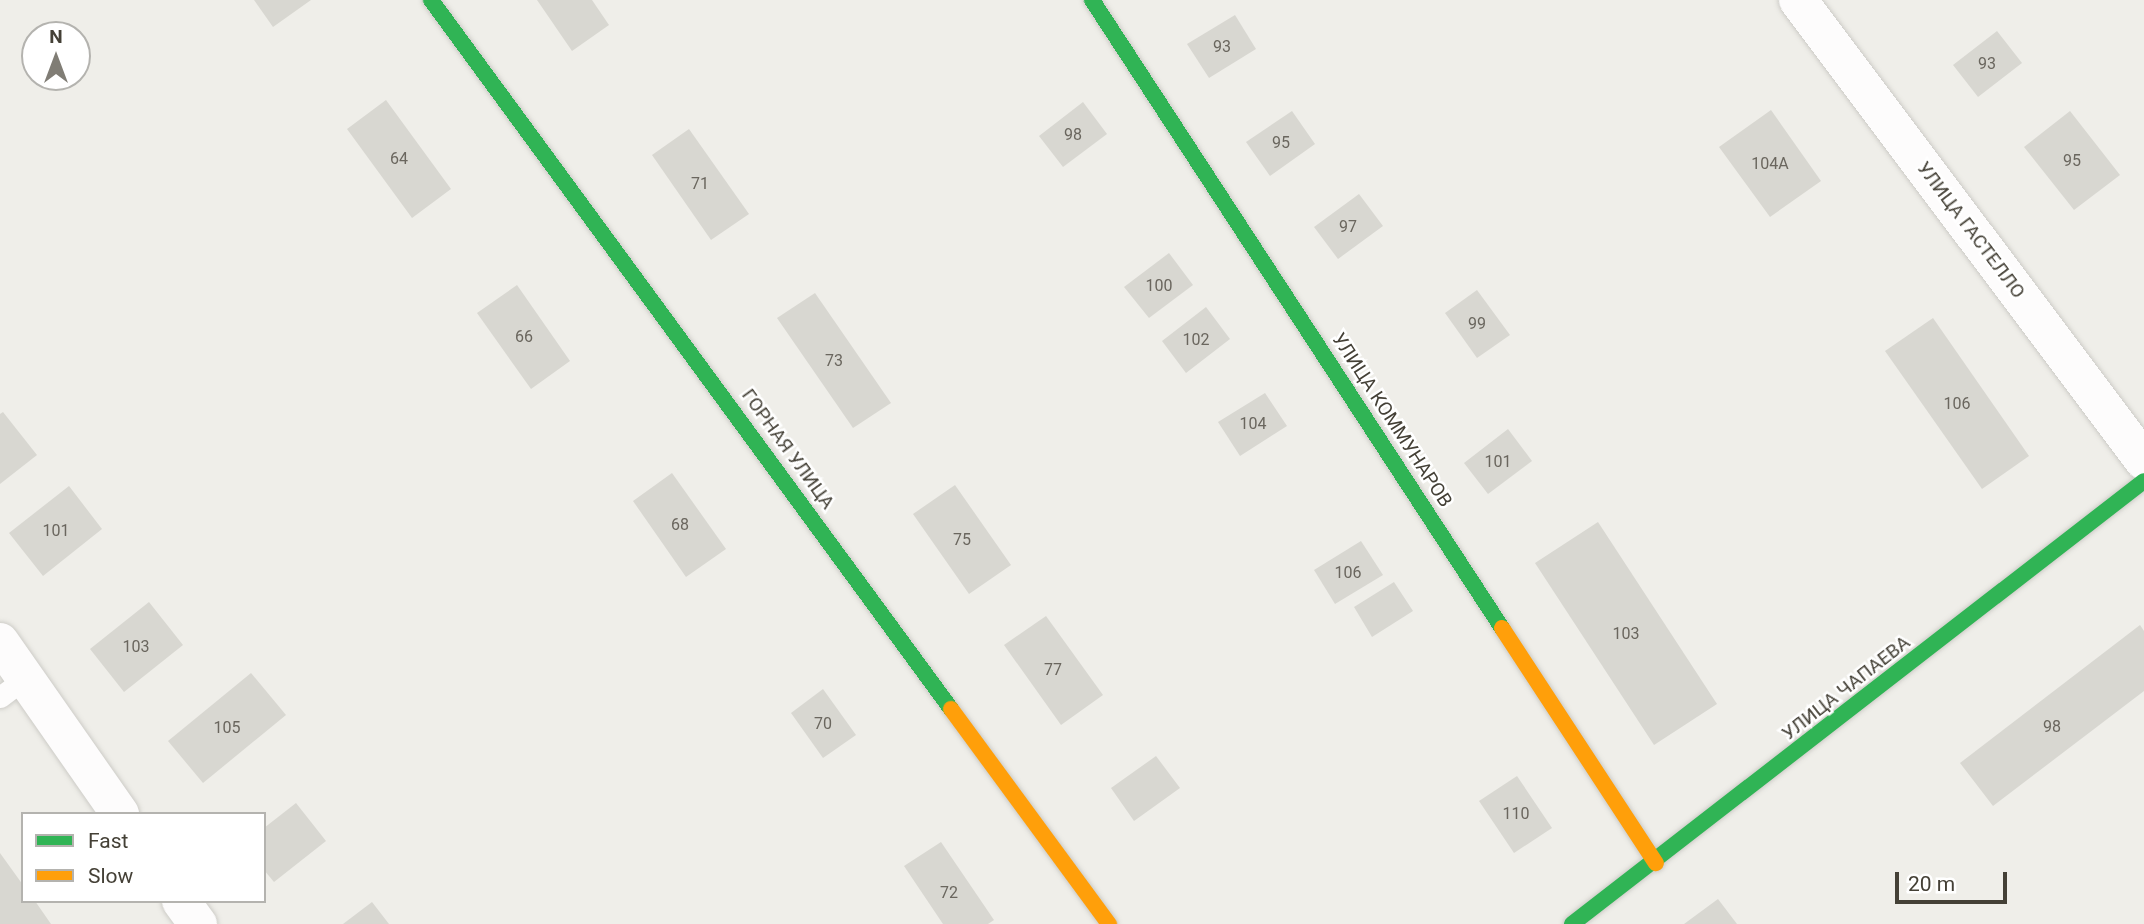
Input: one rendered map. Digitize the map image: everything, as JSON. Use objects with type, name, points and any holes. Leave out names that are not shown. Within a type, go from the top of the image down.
[{"type":"street","name":"ГОРНАЯ УЛИЦА","points":[[431,0],[1109,924]]},
{"type":"street","name":"УЛИЦА КОММУНАРОВ","points":[[1092,0],[1656,863]]},
{"type":"street","name":"УЛИЦА ГАСТЕЛЛО","points":[[1798,0],[2144,461]]},
{"type":"street","name":"УЛИЦА ЧАПАЕВА","points":[[1572,924],[1656,863],[2144,481]]},
{"type":"street","points":[[0,642],[13,688],[118,812]]},
{"type":"street","points":[[182,903],[198,924]]},
{"type":"building","points":[[254,0],[311,0],[273,27]]},
{"type":"building","points":[[537,0],[592,0],[609,25],[572,51]]},
{"type":"building","points":[[1235,15],[1256,49],[1209,78],[1187,44]]},
{"type":"building","points":[[1997,31],[2022,63],[1978,97],[1953,65]]},
{"type":"building","points":[[386,100],[451,189],[412,218],[347,129]]},
{"type":"building","points":[[1083,102],[1107,134],[1063,167],[1039,136]]},
{"type":"building","points":[[1771,110],[1821,181],[1770,217],[1719,147]]},
{"type":"building","points":[[1292,111],[1315,144],[1270,176],[1246,142]]},
{"type":"building","points":[[2070,111],[2120,175],[2074,210],[2024,147]]},
{"type":"building","points":[[689,129],[749,214],[711,240],[652,155]]},
{"type":"building","points":[[1359,194],[1383,226],[1338,259],[1314,227]]},
{"type":"building","points":[[1169,253],[1193,285],[1149,318],[1124,287]]},
{"type":"building","points":[[517,285],[570,361],[531,389],[477,313]]},
{"type":"building","points":[[1477,290],[1510,335],[1477,358],[1445,313]]},
{"type":"building","points":[[815,293],[891,403],[853,428],[777,318]]},
{"type":"building","points":[[1206,307],[1230,339],[1186,373],[1162,341]]},
{"type":"building","points":[[1933,318],[2029,456],[1982,489],[1885,351]]},
{"type":"building","points":[[1265,393],[1287,426],[1240,456],[1218,422]]},
{"type":"building","points":[[3,412],[37,455],[0,484],[0,414]]},
{"type":"building","points":[[1508,429],[1532,461],[1488,494],[1464,463]]},
{"type":"building","points":[[672,473],[726,549],[686,577],[633,501]]},
{"type":"building","points":[[955,485],[1011,565],[969,594],[913,514]]},
{"type":"building","points":[[69,486],[102,529],[43,576],[9,533]]},
{"type":"building","points":[[1598,522],[1717,704],[1654,745],[1535,563]]},
{"type":"building","points":[[1361,541],[1383,575],[1335,604],[1314,570]]},
{"type":"building","points":[[1394,582],[1413,611],[1372,637],[1354,607]]},
{"type":"building","points":[[149,602],[183,645],[124,692],[90,649]]},
{"type":"building","points":[[1046,616],[1103,695],[1061,725],[1004,645]]},
{"type":"building","points":[[2140,625],[2144,631],[2144,691],[1993,806],[1960,763]]},
{"type":"building","points":[[251,673],[286,715],[203,783],[168,741]]},
{"type":"building","points":[[823,689],[856,735],[823,758],[791,713]]},
{"type":"building","points":[[1156,756],[1180,788],[1134,821],[1111,788]]},
{"type":"building","points":[[1517,776],[1552,828],[1514,853],[1479,801]]},
{"type":"building","points":[[296,803],[326,841],[274,882],[266,872],[266,826]]},
{"type":"building","points":[[941,842],[994,920],[988,924],[943,924],[904,866]]},
{"type":"building","points":[[0,853],[21,882],[21,903],[36,903],[51,924],[0,924]]},
{"type":"building","points":[[1718,899],[1737,924],[1684,924]]},
{"type":"building","points":[[372,902],[389,924],[343,924]]},
{"type":"traffic: fast","points":[[431,0],[951,709]]},
{"type":"traffic: fast","points":[[1092,0],[1502,628]]},
{"type":"traffic: fast","points":[[1572,924],[2144,481]]},
{"type":"traffic: slow","points":[[1502,628],[1656,863]]},
{"type":"traffic: slow","points":[[951,709],[1109,924]]}]
